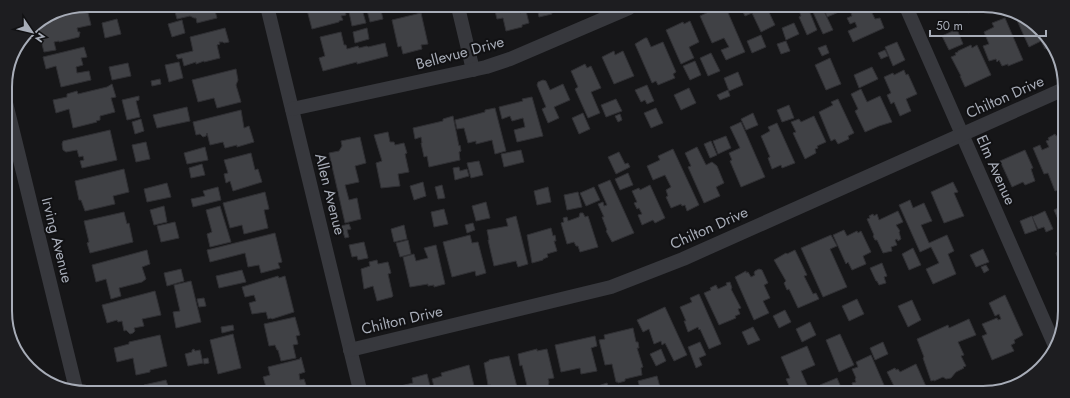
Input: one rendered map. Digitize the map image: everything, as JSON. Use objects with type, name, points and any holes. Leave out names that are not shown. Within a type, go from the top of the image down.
[{"type":"street","name":"Allen Avenue","points":[[268,12],[359,386]]},
{"type":"street","points":[[459,12],[473,70]]},
{"type":"street","name":"Bellevue Drive","points":[[292,109],[473,70],[510,59],[620,12]]},
{"type":"street","name":"Elm Avenue","points":[[908,12],[1052,339]]},
{"type":"street","name":"Chilton Drive","points":[[350,350],[611,287],[683,259],[1058,92]]},
{"type":"street","name":"Irving Avenue","points":[[12,128],[75,385]]},
{"type":"building","points":[[88,12],[91,25],[77,28],[78,32],[80,32],[79,37],[54,42],[56,50],[44,52],[38,30],[41,27],[49,22],[72,13]]},
{"type":"building","points":[[175,12],[215,12],[217,18],[197,23],[196,18],[190,16],[177,19]]},
{"type":"building","points":[[308,12],[345,12],[346,15],[341,16],[343,20],[312,29]]},
{"type":"building","points":[[349,12],[363,12],[366,23],[352,26]]},
{"type":"building","points":[[368,12],[381,12],[383,19],[370,22]]},
{"type":"building","points":[[495,12],[526,12],[529,23],[522,25],[522,27],[506,31],[503,18],[497,19]]},
{"type":"building","points":[[538,12],[551,12],[552,14],[539,17]]},
{"type":"building","points":[[708,12],[728,12],[745,52],[726,60],[721,50],[729,47],[724,38],[712,43],[700,16]]},
{"type":"building","points":[[743,12],[769,12],[775,25],[761,32],[752,13],[745,16]]},
{"type":"building","points":[[800,12],[810,12],[817,30],[807,35],[799,17],[801,16]]},
{"type":"building","points":[[813,12],[824,12],[833,30],[823,34]]},
{"type":"building","points":[[825,12],[839,12],[827,17]]},
{"type":"building","points":[[872,12],[875,19],[880,18],[884,28],[853,42],[848,31],[857,27],[855,22],[850,24],[847,18],[852,16],[851,13]]},
{"type":"building","points":[[421,13],[428,44],[421,45],[422,49],[403,54],[401,46],[398,47],[392,20]]},
{"type":"building","points":[[1005,18],[1023,60],[1008,66],[1008,64],[1002,66],[999,60],[997,62],[996,59],[989,61],[983,46],[989,44],[984,32],[994,27],[992,23]]},
{"type":"building","points":[[117,19],[121,34],[105,38],[102,23]]},
{"type":"building","points":[[182,20],[185,33],[172,37],[168,24]]},
{"type":"building","points":[[690,21],[699,42],[689,47],[694,58],[681,64],[666,30],[683,22],[684,24]]},
{"type":"building","points":[[1017,21],[1033,31],[1047,48],[1045,49],[1041,41],[1029,47]]},
{"type":"building","points":[[794,23],[799,34],[786,40],[782,28]]},
{"type":"building","points":[[225,28],[229,42],[219,42],[220,44],[217,45],[220,58],[196,64],[196,62],[184,66],[182,58],[178,59],[176,55],[193,51],[190,37]]},
{"type":"building","points":[[367,28],[369,39],[355,43],[353,32]]},
{"type":"building","points":[[957,29],[963,44],[949,50],[942,36]]},
{"type":"building","points":[[341,32],[344,45],[346,45],[347,49],[358,46],[359,48],[368,47],[385,43],[388,56],[323,71],[319,58],[325,56],[320,37]]},
{"type":"building","points":[[761,35],[766,47],[752,53],[747,41]]},
{"type":"building","points":[[647,38],[651,47],[663,42],[676,72],[673,74],[675,78],[658,85],[656,81],[652,83],[635,44]]},
{"type":"building","points":[[786,41],[790,51],[781,54],[777,44]]},
{"type":"building","points":[[897,42],[905,60],[893,66],[885,47]]},
{"type":"building","points":[[826,45],[829,53],[822,56],[818,48]]},
{"type":"building","points":[[971,45],[972,48],[977,45],[991,75],[965,87],[951,57],[956,55],[955,53],[958,51]]},
{"type":"building","points":[[84,47],[87,57],[81,58],[83,65],[76,67],[77,73],[89,71],[91,80],[61,87],[56,66],[46,69],[43,57]]},
{"type":"building","points":[[885,50],[888,56],[881,59],[878,53]]},
{"type":"building","points":[[614,51],[615,55],[623,51],[634,76],[614,84],[602,57]]},
{"type":"building","points":[[711,53],[720,71],[708,76],[700,58]]},
{"type":"building","points":[[830,58],[841,84],[826,90],[815,65]]},
{"type":"building","points":[[695,61],[701,75],[690,80],[683,66]]},
{"type":"building","points":[[179,62],[183,78],[169,82],[165,65]]},
{"type":"building","points":[[128,63],[131,76],[112,80],[109,67]]},
{"type":"building","points":[[585,64],[587,68],[591,66],[601,88],[591,92],[600,113],[588,118],[575,89],[578,87],[571,71]]},
{"type":"building","points":[[872,67],[878,79],[859,88],[854,75]]},
{"type":"building","points":[[236,69],[238,80],[236,85],[241,102],[217,108],[214,98],[198,102],[192,80]]},
{"type":"building","points":[[904,70],[906,75],[908,74],[917,94],[906,99],[911,111],[900,116],[894,102],[891,104],[887,95],[891,93],[884,77],[893,73],[894,75]]},
{"type":"building","points":[[738,72],[743,85],[729,91],[724,78]]},
{"type":"building","points":[[160,79],[161,84],[152,86],[151,81]]},
{"type":"building","points":[[543,80],[546,81],[550,90],[563,84],[570,100],[554,107],[559,118],[548,123],[542,109],[546,107],[537,85],[538,82]]},
{"type":"building","points":[[112,84],[116,97],[111,98],[115,112],[100,116],[100,120],[96,121],[97,122],[73,128],[69,109],[56,113],[53,100],[67,97],[67,94],[77,91],[78,94],[107,87]]},
{"type":"building","points":[[647,85],[654,101],[647,104],[645,100],[641,102],[635,90]]},
{"type":"building","points":[[689,88],[696,103],[681,110],[674,95]]},
{"type":"building","points":[[861,89],[867,102],[880,96],[892,122],[865,132],[855,111],[858,109],[851,94]]},
{"type":"building","points":[[728,90],[730,96],[720,100],[717,95]]},
{"type":"building","points":[[139,96],[139,100],[136,101],[140,117],[127,120],[122,100]]},
{"type":"building","points":[[532,97],[543,136],[517,142],[514,130],[525,127],[523,118],[512,121],[510,116],[502,119],[499,107],[523,101],[522,99]]},
{"type":"building","points":[[616,99],[622,111],[606,117],[601,105]]},
{"type":"building","points":[[838,99],[854,133],[848,136],[849,139],[838,144],[835,139],[831,141],[819,112],[833,105],[831,102]]},
{"type":"building","points":[[789,105],[794,118],[782,122],[777,110]]},
{"type":"building","points":[[187,107],[190,121],[157,128],[153,115]]},
{"type":"building","points":[[495,108],[506,151],[495,154],[492,140],[476,144],[476,141],[468,143],[464,128],[457,129],[455,120]]},
{"type":"building","points":[[656,108],[663,123],[651,128],[644,113]]},
{"type":"building","points":[[241,110],[244,128],[249,126],[254,142],[237,147],[237,145],[225,148],[223,142],[210,145],[207,133],[206,136],[203,137],[200,134],[196,135],[193,122]]},
{"type":"building","points":[[583,113],[590,129],[579,134],[572,118]]},
{"type":"building","points":[[753,113],[758,125],[746,130],[741,119]]},
{"type":"building","points":[[620,114],[622,120],[618,122],[615,116]]},
{"type":"building","points":[[453,116],[461,151],[459,152],[460,160],[429,167],[427,156],[424,157],[421,137],[415,139],[413,128],[443,121],[443,119]]},
{"type":"building","points":[[814,116],[826,142],[817,146],[818,148],[815,149],[816,153],[805,159],[793,133],[796,132],[791,122],[799,119],[801,122]]},
{"type":"building","points":[[141,119],[144,131],[135,134],[132,122]]},
{"type":"building","points":[[741,122],[765,177],[741,187],[730,161],[732,160],[729,153],[740,148],[730,127]]},
{"type":"building","points":[[777,123],[795,163],[782,168],[781,165],[772,169],[768,158],[770,157],[761,136],[770,131],[768,127]]},
{"type":"building","points":[[110,130],[117,160],[82,168],[80,161],[84,160],[83,156],[79,157],[77,150],[66,152],[63,150],[63,141]]},
{"type":"building","points":[[388,132],[390,142],[394,142],[395,145],[404,143],[407,153],[405,154],[409,172],[398,174],[400,186],[381,188],[376,163],[382,161],[374,135]]},
{"type":"building","points":[[1055,134],[1056,136],[1058,135],[1058,190],[1055,191],[1048,173],[1044,174],[1033,148],[1040,145],[1042,150],[1049,147],[1046,141],[1049,140],[1048,138]]},
{"type":"building","points":[[726,136],[731,148],[718,154],[713,141]]},
{"type":"building","points":[[360,137],[366,163],[355,166],[359,182],[345,185],[349,200],[357,198],[361,219],[345,223],[329,153],[339,151],[342,146],[341,141]]},
{"type":"building","points":[[711,141],[717,155],[710,158],[704,144]]},
{"type":"building","points":[[146,142],[150,159],[136,162],[132,145]]},
{"type":"building","points":[[205,147],[208,160],[187,164],[184,153]]},
{"type":"building","points":[[697,147],[706,165],[712,162],[717,166],[724,183],[716,187],[720,196],[704,203],[688,167],[691,166],[685,153]]},
{"type":"building","points":[[673,149],[699,205],[687,211],[685,205],[682,206],[681,204],[671,208],[666,197],[668,196],[666,190],[671,187],[665,175],[653,180],[647,166],[660,160],[658,156]]},
{"type":"building","points":[[521,150],[524,162],[504,167],[501,154]]},
{"type":"building","points":[[1025,150],[1033,168],[1031,169],[1035,181],[1025,185],[1023,182],[1012,187],[1000,161]]},
{"type":"building","points":[[619,152],[625,164],[628,163],[630,167],[616,174],[608,157]]},
{"type":"building","points":[[251,153],[255,170],[258,169],[262,182],[233,191],[230,181],[226,183],[224,174],[228,173],[224,160]]},
{"type":"building","points":[[479,161],[483,175],[471,178],[467,163]]},
{"type":"building","points":[[202,164],[205,175],[191,178],[189,168]]},
{"type":"building","points":[[459,167],[460,171],[467,169],[469,176],[455,180],[453,168]]},
{"type":"building","points":[[124,169],[129,192],[113,196],[115,204],[85,211],[81,200],[79,200],[75,181]]},
{"type":"building","points":[[628,173],[633,185],[620,190],[615,179]]},
{"type":"building","points":[[610,180],[634,233],[612,242],[606,231],[607,230],[602,217],[604,217],[598,204],[603,202],[604,206],[607,205],[598,185]]},
{"type":"building","points":[[423,182],[426,196],[414,200],[410,186]]},
{"type":"building","points":[[953,182],[958,192],[954,193],[964,216],[944,223],[931,192]]},
{"type":"building","points":[[167,183],[171,197],[147,202],[144,189]]},
{"type":"building","points":[[442,185],[445,198],[438,199],[435,187]]},
{"type":"building","points":[[650,185],[665,218],[655,223],[653,220],[642,225],[638,215],[642,214],[634,203],[637,202],[632,191],[639,188],[640,190]]},
{"type":"building","points":[[218,187],[221,200],[193,207],[191,199],[205,196],[203,191]]},
{"type":"building","points":[[548,187],[551,202],[537,205],[534,191]]},
{"type":"building","points":[[594,187],[600,200],[586,206],[580,193]]},
{"type":"building","points":[[265,192],[269,209],[264,210],[268,228],[244,234],[242,225],[230,228],[223,203]]},
{"type":"building","points":[[578,192],[582,207],[567,210],[564,195]]},
{"type":"building","points":[[910,200],[913,208],[924,203],[932,221],[921,225],[929,243],[947,235],[954,251],[948,254],[956,274],[933,284],[926,269],[939,263],[931,247],[920,252],[899,205]]},
{"type":"building","points":[[486,202],[490,218],[476,221],[472,206]]},
{"type":"building","points":[[164,206],[167,222],[154,225],[150,210]]},
{"type":"building","points":[[220,206],[231,242],[210,247],[207,234],[212,232],[206,210]]},
{"type":"building","points":[[1058,208],[1058,219],[1054,210]]},
{"type":"building","points":[[444,209],[448,224],[434,227],[431,212]]},
{"type":"building","points":[[898,211],[903,222],[896,225],[900,231],[901,239],[898,241],[897,239],[895,240],[897,245],[891,247],[892,251],[883,253],[877,240],[875,240],[873,236],[874,235],[867,219],[873,214],[874,216],[877,214],[879,220]]},
{"type":"building","points":[[1045,211],[1053,229],[1046,232],[1044,227],[1038,229],[1032,217]]},
{"type":"building","points":[[124,212],[127,224],[129,223],[133,242],[90,253],[84,221]]},
{"type":"building","points":[[580,213],[583,213],[585,217],[588,216],[598,247],[580,252],[578,246],[576,246],[574,242],[567,244],[561,223],[564,222],[563,218],[567,217],[568,221],[579,217]]},
{"type":"building","points":[[516,216],[528,264],[518,267],[516,261],[494,266],[487,230],[508,226],[506,219]]},
{"type":"building","points":[[1032,216],[1037,230],[1025,234],[1020,221]]},
{"type":"building","points":[[175,222],[179,238],[161,242],[157,226]]},
{"type":"building","points":[[473,223],[475,230],[467,233],[465,225]]},
{"type":"building","points":[[349,224],[351,229],[347,230],[349,237],[345,238],[341,226]]},
{"type":"building","points":[[404,225],[407,239],[394,242],[391,229]]},
{"type":"building","points":[[551,228],[553,236],[555,235],[556,241],[554,241],[557,251],[547,254],[548,257],[543,260],[532,263],[527,235]]},
{"type":"building","points":[[844,230],[847,236],[857,231],[858,233],[861,231],[871,252],[863,256],[866,264],[852,270],[848,262],[846,264],[833,235]]},
{"type":"building","points":[[275,233],[282,262],[278,263],[280,268],[261,273],[259,265],[248,267],[245,253],[210,262],[207,250]]},
{"type":"building","points":[[470,235],[472,243],[478,242],[486,273],[476,276],[475,271],[452,277],[443,242]]},
{"type":"building","points":[[831,235],[837,246],[830,249],[847,287],[823,297],[801,248]]},
{"type":"building","points":[[408,240],[411,254],[400,257],[396,243]]},
{"type":"building","points":[[364,242],[368,258],[358,260],[357,256],[352,257],[349,245]]},
{"type":"building","points":[[436,245],[445,284],[434,287],[434,285],[428,286],[428,284],[410,287],[403,257],[414,254],[416,261],[428,258],[424,248]]},
{"type":"building","points":[[913,248],[921,265],[909,270],[902,254]]},
{"type":"building","points":[[983,249],[989,262],[976,267],[970,255]]},
{"type":"building","points":[[147,250],[150,264],[142,267],[146,279],[142,282],[119,288],[121,296],[111,299],[106,279],[96,282],[92,265]]},
{"type":"building","points":[[795,250],[807,275],[804,276],[813,294],[816,293],[819,299],[798,308],[789,289],[787,290],[784,283],[786,281],[774,260]]},
{"type":"building","points":[[377,260],[378,264],[388,262],[391,273],[388,274],[393,296],[377,301],[373,286],[364,289],[361,269],[370,266],[369,262]]},
{"type":"building","points":[[882,263],[887,276],[884,277],[886,283],[879,285],[870,268]]},
{"type":"building","points":[[986,265],[989,270],[984,273],[981,267]]},
{"type":"building","points":[[181,269],[184,281],[167,286],[164,273]]},
{"type":"building","points":[[759,269],[762,270],[768,283],[764,285],[770,298],[763,301],[769,313],[754,320],[735,277],[746,271],[746,273],[748,272],[751,277],[755,275],[755,271]]},
{"type":"building","points":[[242,270],[246,282],[219,288],[216,276]]},
{"type":"building","points":[[278,276],[279,278],[285,276],[294,312],[272,319],[268,319],[266,312],[252,314],[249,303],[256,301],[254,295],[245,297],[242,287]]},
{"type":"building","points":[[191,281],[201,322],[176,328],[173,312],[180,311],[174,285]]},
{"type":"building","points":[[730,282],[731,289],[741,308],[738,309],[740,314],[735,316],[736,318],[719,325],[704,293],[711,290],[710,288],[716,285],[718,289]]},
{"type":"building","points":[[155,291],[161,315],[142,319],[144,326],[134,328],[135,331],[130,334],[126,330],[124,331],[122,321],[118,322],[117,320],[107,323],[102,305]]},
{"type":"building","points":[[699,294],[721,344],[709,349],[698,327],[688,332],[684,321],[686,321],[680,307],[692,302],[690,298]]},
{"type":"building","points":[[1005,295],[1023,335],[1014,340],[1015,343],[1011,345],[1014,351],[992,360],[982,336],[987,334],[982,324],[997,318],[998,320],[1001,319],[999,314],[995,316],[989,303]]},
{"type":"building","points":[[204,298],[206,306],[199,307],[197,299]]},
{"type":"building","points":[[857,299],[864,314],[849,321],[842,306]]},
{"type":"building","points":[[912,300],[921,320],[908,327],[898,306]]},
{"type":"building","points":[[665,307],[687,355],[674,361],[665,343],[662,345],[661,341],[654,344],[649,329],[643,332],[637,320]]},
{"type":"building","points":[[785,310],[791,322],[779,328],[773,316]]},
{"type":"building","points":[[295,317],[300,335],[296,336],[298,344],[293,345],[296,358],[281,361],[275,345],[269,346],[264,324]]},
{"type":"building","points":[[969,319],[976,335],[958,342],[964,355],[961,356],[966,366],[956,372],[951,378],[946,379],[943,377],[931,381],[917,339],[948,325],[949,328]]},
{"type":"building","points":[[810,322],[816,335],[802,342],[796,329]]},
{"type":"building","points":[[233,325],[234,330],[222,333],[221,327]]},
{"type":"building","points":[[753,327],[760,340],[748,345],[742,332]]},
{"type":"building","points":[[633,328],[636,342],[638,342],[639,348],[637,348],[643,367],[641,368],[642,375],[625,379],[625,381],[618,383],[616,382],[612,364],[605,365],[599,340],[605,339],[604,335]]},
{"type":"building","points":[[233,334],[241,368],[218,374],[210,340]]},
{"type":"building","points":[[840,334],[854,365],[839,372],[826,340]]},
{"type":"building","points":[[160,335],[167,366],[136,375],[133,358],[117,362],[114,348],[129,344],[129,342]]},
{"type":"building","points":[[595,336],[597,346],[591,348],[597,371],[581,374],[580,368],[561,372],[555,345]]},
{"type":"building","points":[[700,342],[706,355],[699,358],[702,365],[696,368],[688,347]]},
{"type":"building","points":[[883,342],[888,354],[875,360],[870,348]]},
{"type":"building","points":[[807,346],[815,365],[801,371],[808,386],[789,386],[786,379],[790,378],[781,357]]},
{"type":"building","points":[[194,349],[195,351],[200,350],[203,363],[188,366],[185,354],[192,352]]},
{"type":"building","points":[[537,349],[537,351],[547,349],[554,378],[548,379],[548,386],[527,386],[522,365],[520,366],[518,354]]},
{"type":"building","points":[[661,349],[666,361],[656,366],[650,354]]},
{"type":"building","points":[[871,355],[884,386],[853,386],[852,383],[856,382],[856,378],[852,369],[858,367],[856,362]]},
{"type":"building","points":[[509,356],[517,386],[488,385],[484,363],[489,360]]},
{"type":"building","points":[[301,357],[305,372],[299,374],[300,380],[304,379],[306,386],[266,386],[263,377],[270,375],[268,367]]},
{"type":"building","points":[[208,358],[209,363],[204,364],[203,359]]},
{"type":"building","points":[[916,364],[926,386],[894,386],[887,372],[895,368],[900,372]]},
{"type":"building","points":[[469,365],[474,386],[434,386],[432,379],[442,376],[441,373]]},
{"type":"building","points":[[427,374],[430,386],[400,386],[413,383],[412,378]]},
{"type":"building","points":[[657,376],[660,386],[640,386],[638,381]]},
{"type":"building","points":[[837,378],[840,386],[820,386]]},
{"type":"building","points":[[166,380],[168,386],[145,386],[144,385]]},
{"type":"building","points":[[607,383],[608,386],[598,386]]}]
